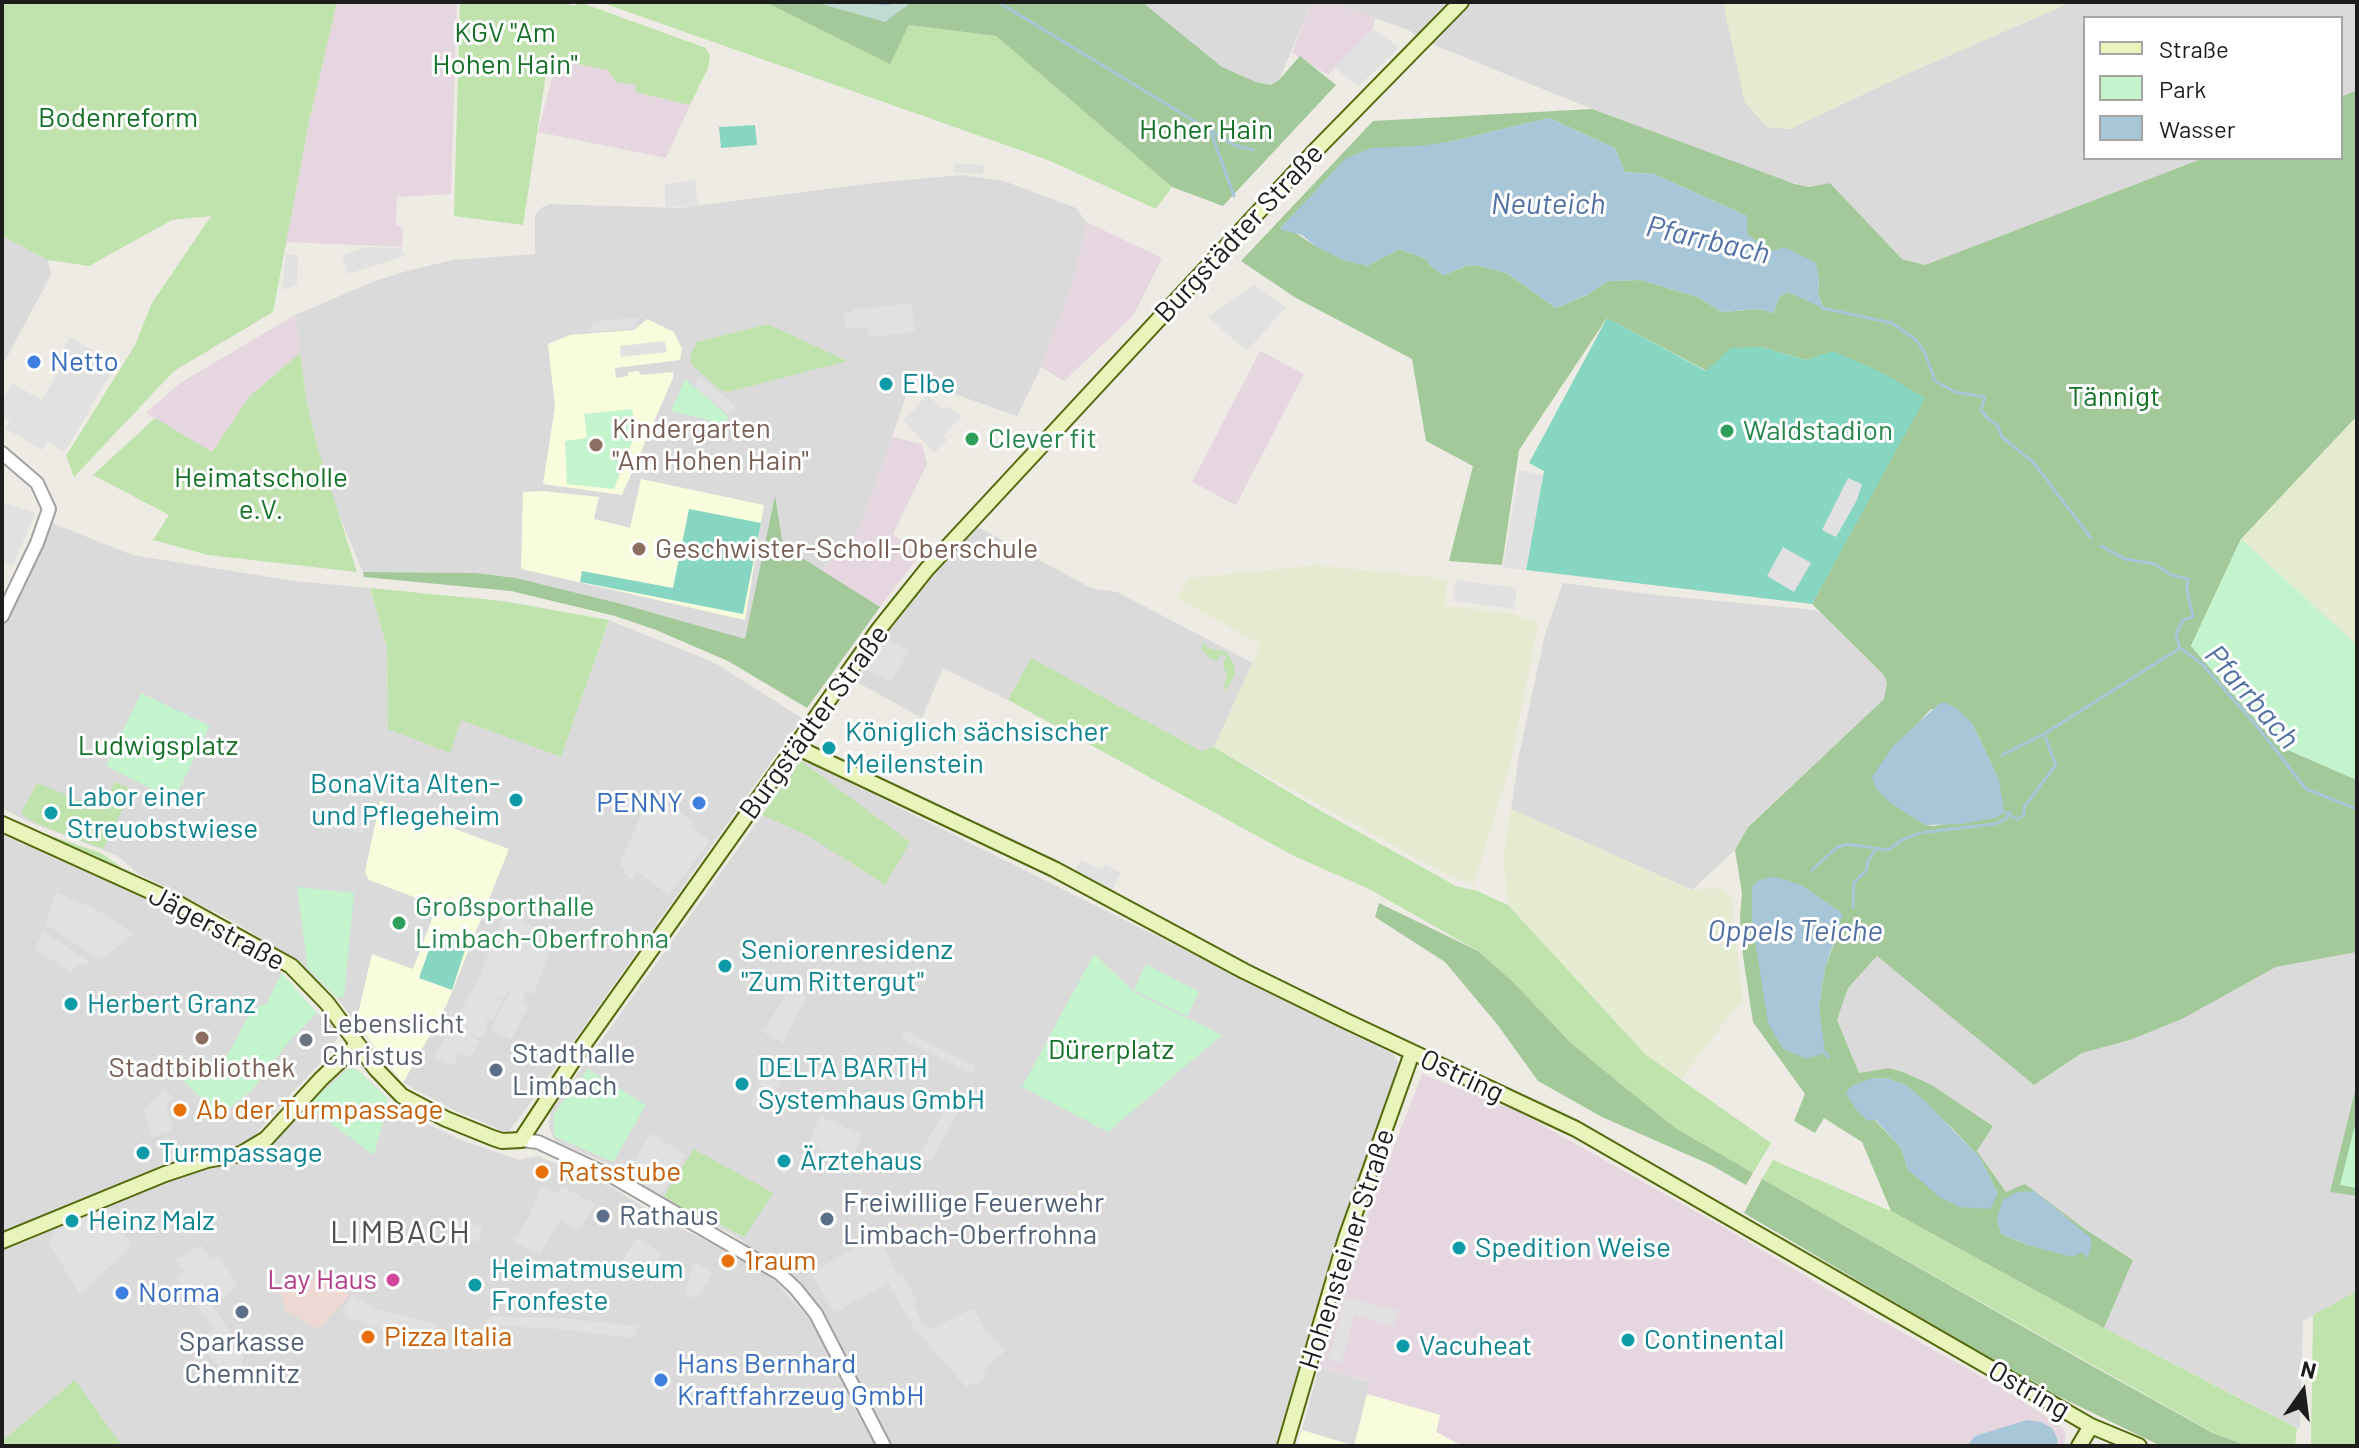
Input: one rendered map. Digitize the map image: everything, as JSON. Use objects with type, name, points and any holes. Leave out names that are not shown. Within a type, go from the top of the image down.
[{"type":"main road","name":"Burgstädter Straße","points":[[521,1140],[556,1084],[879,629],[927,569],[1313,153],[1461,2]]},
{"type":"main road","name":"Ostring","points":[[796,747],[1054,869],[1244,971],[1633,1159],[2091,1426],[2079,1446]]},
{"type":"main road","name":"Jägerstraße","points":[[2,824],[181,905],[291,966],[327,1003],[357,1045],[402,1096],[446,1119],[495,1139],[521,1140]]},
{"type":"main road","points":[[2,1241],[165,1174],[207,1160],[241,1154],[266,1139],[357,1045]]},
{"type":"main road","name":"Hohensteiner Straße","points":[[1285,1446],[1346,1238],[1412,1053]]},
{"type":"main road","points":[[2091,1426],[2139,1446]]},
{"type":"street","points":[[2,453],[37,483],[49,509],[37,543],[2,616]]},
{"type":"street","points":[[521,1140],[538,1142],[612,1176],[779,1273],[816,1314],[884,1446]]},
{"type":"shaded area","points":[[337,2],[457,2],[451,194],[397,197],[396,224],[403,228],[402,247],[286,242],[309,122]]},
{"type":"shaded area","points":[[814,2],[912,2],[885,22]]},
{"type":"shaded area","points":[[1140,2],[1312,2],[1279,80],[1271,85],[1222,67]]},
{"type":"shaded area","points":[[1312,2],[1330,2],[1375,18],[1373,29],[1328,75],[1292,53]]},
{"type":"shaded area","points":[[1330,2],[1723,2],[1745,102],[1767,127],[1790,129],[1904,75],[2072,2],[2357,2],[2357,90],[2343,96],[2343,16],[2083,16],[2083,160],[2199,160],[1925,265],[1902,259],[1830,183],[1809,187],[1773,177],[1592,109],[1424,41],[1408,30]]},
{"type":"shaded area","points":[[1723,2],[2072,2],[1904,75],[1790,129],[1767,127],[1745,102]]},
{"type":"shaded area","points":[[1373,29],[1399,47],[1358,87],[1335,68]]},
{"type":"shaded area","points":[[557,59],[608,70],[637,85],[636,92],[690,105],[666,158],[538,132]]},
{"type":"shaded area","points":[[954,163],[984,165],[983,174],[953,172]]},
{"type":"shaded area","points":[[962,175],[1004,181],[1076,208],[1086,222],[1081,251],[1066,303],[1040,369],[1017,416],[912,379],[861,527],[823,570],[880,607],[819,692],[618,603],[516,578],[476,573],[363,572],[333,501],[317,445],[306,398],[295,315],[407,271],[453,260],[535,254],[535,215],[550,204],[680,208]]},
{"type":"shaded area","points":[[695,180],[698,206],[665,207],[665,184]]},
{"type":"shaded area","points":[[1086,222],[1162,258],[1133,316],[1064,381],[1041,367],[1068,295]]},
{"type":"shaded area","points":[[2,236],[48,260],[51,275],[2,366]]},
{"type":"shaded area","points":[[368,247],[401,248],[405,256],[348,274],[342,255]]},
{"type":"shaded area","points":[[286,253],[298,256],[297,285],[282,290]]},
{"type":"shaded area","points":[[1254,285],[1286,307],[1247,351],[1208,317]]},
{"type":"shaded area","points":[[911,303],[915,332],[869,337],[868,327],[845,329],[844,314],[851,313],[851,310]]},
{"type":"shaded area","points":[[295,315],[300,353],[250,396],[212,452],[146,413],[180,383]]},
{"type":"shaded area","points":[[639,318],[632,328],[588,332],[594,321]]},
{"type":"shaded area","name":"Kindergarten \"Am Hohen Hain\"","points":[[647,319],[674,332],[682,349],[680,360],[615,368],[616,378],[628,376],[628,372],[639,371],[640,375],[673,372],[622,495],[543,484],[555,406],[548,344],[570,335],[634,330]]},
{"type":"shaded area","points":[[70,337],[116,364],[65,452],[47,442],[42,450],[5,428],[10,420],[2,416],[2,400],[12,383],[42,400],[61,366],[56,363]]},
{"type":"shaded area","points":[[665,341],[667,352],[621,357],[620,346]]},
{"type":"shaded area","points":[[1260,351],[1304,374],[1236,505],[1192,482]]},
{"type":"shaded area","points":[[698,375],[735,405],[730,415],[695,387]]},
{"type":"shaded area","points":[[927,395],[943,409],[946,406],[962,416],[944,435],[947,440],[934,453],[903,421]]},
{"type":"shaded area","points":[[2357,416],[2357,645],[2241,539]]},
{"type":"shaded area","points":[[892,437],[922,444],[927,464],[893,534],[919,556],[880,607],[823,571],[861,527]]},
{"type":"shaded area","points":[[1519,470],[1543,475],[1526,570],[1503,568]]},
{"type":"shaded area","points":[[1848,478],[1862,484],[1857,500],[1836,537],[1822,530]]},
{"type":"shaded area","name":"Geschwister-Scholl-Oberschule","points":[[641,479],[764,505],[745,620],[521,569],[523,492],[599,497],[594,519],[630,528]]},
{"type":"shaded area","points":[[2,502],[35,513],[13,566],[2,561]]},
{"type":"shaded area","points":[[52,523],[132,555],[294,581],[370,588],[387,647],[387,688],[561,757],[609,620],[715,663],[802,718],[528,1106],[509,1132],[505,1132],[403,1083],[337,998],[296,960],[231,920],[139,874],[116,855],[29,822],[2,808],[2,627]]},
{"type":"shaded area","points":[[978,527],[1091,588],[1117,592],[1253,663],[1214,747],[1201,751],[1031,659],[1008,700],[943,668],[922,718],[853,680],[938,570]]},
{"type":"shaded area","points":[[1783,547],[1811,563],[1794,592],[1767,576]]},
{"type":"shaded area","points":[[1318,565],[1447,579],[1445,606],[1515,614],[1538,624],[1511,762],[1474,884],[1446,874],[1214,747],[1261,644],[1176,598],[1190,578]]},
{"type":"shaded area","points":[[1457,580],[1517,588],[1514,609],[1454,601],[1453,590]]},
{"type":"shaded area","points":[[1563,583],[1815,610],[1883,674],[1887,682],[1884,699],[1748,826],[1735,850],[1692,890],[1511,809],[1519,755],[1545,634]]},
{"type":"shaded area","points":[[884,637],[909,651],[891,682],[862,667]]},
{"type":"shaded area","points":[[802,759],[1393,1054],[1401,1068],[1337,1243],[1278,1446],[891,1446],[823,1312],[796,1279],[730,1233],[686,1214],[608,1164],[555,1141],[549,1127],[551,1111]]},
{"type":"shaded area","points":[[380,801],[509,849],[447,1004],[403,1083],[356,1022],[372,954],[413,969],[437,906],[369,880],[365,872]]},
{"type":"shaded area","points":[[646,803],[662,809],[666,803],[693,821],[689,826],[710,841],[669,895],[637,871],[633,879],[623,874],[625,868],[619,865]]},
{"type":"shaded area","points":[[1511,809],[1692,890],[1721,888],[1733,899],[1743,999],[1679,1081],[1646,1055],[1508,905],[1503,857]]},
{"type":"shaded area","points":[[333,813],[365,819],[362,833],[331,826]]},
{"type":"shaded area","points":[[2,835],[179,913],[249,952],[282,973],[317,1013],[335,1027],[337,1038],[330,1053],[255,1136],[241,1147],[2,1236]]},
{"type":"shaded area","points":[[1081,860],[1102,870],[1106,864],[1121,873],[1111,892],[1074,871]]},
{"type":"shaded area","points":[[56,892],[97,910],[134,934],[99,960],[45,924]]},
{"type":"shaded area","points":[[504,914],[556,936],[533,995],[526,992],[522,1003],[528,1007],[511,1040],[490,1029],[512,989],[503,1000],[488,992],[502,1002],[492,1020],[476,1011],[488,1019],[488,1026],[481,1039],[465,1031],[480,1041],[470,1058],[460,1053],[453,1066],[434,1057],[478,980]]},
{"type":"shaded area","points":[[44,932],[91,963],[78,966],[71,972],[34,949]]},
{"type":"shaded area","points":[[2357,952],[2357,1083],[2331,1192],[2357,1196],[2357,1291],[2303,1321],[2300,1429],[2104,1328],[2133,1259],[2082,1227],[2006,1192],[1977,1151],[1993,1125],[1932,1085],[1903,1072],[1889,1068],[1859,1073],[1837,1020],[1848,988],[1877,956],[2034,1085],[2082,1053],[2130,1040],[2182,1019],[2276,967]]},
{"type":"shaded area","points":[[790,987],[807,996],[783,1043],[763,1032]]},
{"type":"shaded area","points":[[905,1031],[976,1067],[973,1074],[901,1038]]},
{"type":"shaded area","points":[[770,1062],[786,1070],[766,1112],[750,1104]]},
{"type":"shaded area","points":[[353,1068],[382,1092],[388,1103],[430,1125],[461,1140],[519,1160],[538,1156],[612,1187],[662,1219],[738,1256],[774,1280],[810,1319],[838,1363],[877,1446],[2,1446],[2,1249],[174,1179],[209,1167],[243,1161],[271,1145],[299,1111],[344,1070]]},
{"type":"shaded area","points":[[1422,1074],[1519,1112],[2002,1388],[2062,1427],[2066,1434],[2064,1446],[1462,1446],[1436,1432],[1440,1415],[1367,1394],[1370,1381],[1319,1367],[1354,1250]]},
{"type":"shaded area","points":[[164,1089],[173,1097],[166,1104],[173,1129],[152,1137],[143,1109]]},
{"type":"shaded area","points":[[955,1091],[966,1097],[931,1162],[919,1156]]},
{"type":"shaded area","points":[[820,1116],[862,1135],[850,1163],[808,1144]]},
{"type":"shaded area","points":[[650,1133],[686,1155],[661,1195],[627,1175]]},
{"type":"shaded area","points":[[542,1186],[558,1193],[562,1186],[595,1204],[579,1230],[560,1220],[539,1255],[514,1242]]},
{"type":"shaded area","points":[[106,1206],[132,1245],[80,1295],[49,1243],[55,1230]]},
{"type":"shaded area","points":[[452,1220],[482,1226],[478,1242],[449,1236]]},
{"type":"shaded area","points":[[876,1236],[898,1276],[903,1275],[917,1302],[913,1304],[923,1324],[931,1329],[974,1308],[983,1327],[1005,1351],[983,1372],[986,1376],[976,1386],[972,1382],[966,1387],[927,1344],[930,1341],[917,1333],[888,1283],[834,1313],[813,1276],[820,1273],[818,1269]]},
{"type":"shaded area","points":[[636,1238],[662,1253],[647,1282],[619,1266]]},
{"type":"shaded area","points":[[201,1245],[213,1259],[218,1256],[238,1285],[213,1306],[243,1352],[242,1366],[231,1380],[198,1343],[214,1328],[176,1278],[185,1272],[177,1260]]},
{"type":"shaded area","points":[[695,1261],[713,1273],[697,1299],[684,1293]]},
{"type":"shaded area","points":[[326,1275],[349,1295],[319,1329],[286,1311],[279,1287]]},
{"type":"shaded area","points":[[351,1296],[378,1309],[436,1324],[434,1351],[345,1316],[342,1312]]},
{"type":"shaded area","points":[[1345,1297],[1398,1311],[1394,1327],[1355,1315],[1341,1363],[1328,1360]]},
{"type":"shaded area","points":[[490,1316],[560,1318],[638,1326],[634,1338],[485,1325]]},
{"type":"shaded area","points":[[1319,1367],[1371,1382],[1354,1446],[1302,1430]]},
{"type":"shaded area","points":[[1367,1394],[1440,1415],[1436,1432],[1462,1446],[1354,1446]]},
{"type":"shaded area","points":[[1302,1430],[1354,1446],[1297,1446]]},
{"type":"green space","name":"Bodenreform","points":[[2,2],[337,2],[309,122],[273,312],[174,371],[74,477],[66,456],[135,345],[152,303],[211,216],[172,220],[89,266],[48,260],[2,236]]},
{"type":"green space","name":"KGV \"Am Hohen Hain\"","points":[[460,2],[562,2],[574,6],[579,2],[706,48],[710,56],[708,68],[690,105],[635,92],[636,85],[616,82],[608,70],[557,60],[555,68],[547,68],[523,225],[454,216]]},
{"type":"green space","points":[[600,2],[765,2],[889,63],[909,25],[996,36],[1172,187],[1156,209],[1048,160]]},
{"type":"green space","name":"Hoher Hain","points":[[765,2],[1142,2],[1222,67],[1256,82],[1271,85],[1300,56],[1336,85],[1223,206],[1172,187],[996,36],[909,25],[890,64]]},
{"type":"green space","name":"Tännigt","points":[[2357,90],[2357,416],[2241,539],[2191,646],[2279,746],[2357,780],[2357,952],[2276,967],[2182,1019],[2130,1040],[2082,1053],[2034,1085],[1877,956],[1848,988],[1837,1020],[1859,1073],[1889,1068],[1903,1072],[1932,1085],[1993,1126],[1977,1151],[2006,1192],[2025,1184],[2133,1260],[2104,1328],[1891,1211],[1862,1142],[1824,1118],[1815,1133],[1794,1121],[1805,1094],[1753,1022],[1743,956],[1742,893],[1735,850],[1748,827],[1884,699],[1887,682],[1883,674],[1812,604],[1924,398],[1833,352],[1806,360],[1762,347],[1707,371],[1607,318],[1519,450],[1502,565],[1449,561],[1473,466],[1426,441],[1412,359],[1296,298],[1241,261],[1373,121],[1592,109],[1795,184],[1809,187],[1830,183],[1902,259],[1925,265],[2199,160],[2343,160],[2343,96]],"holes":[[[1549,118],[1615,148],[1625,172],[1654,174],[1747,216],[1747,233],[1768,252],[1819,279],[1818,293],[1823,307],[1788,292],[1779,297],[1774,313],[1759,309],[1722,312],[1698,297],[1640,280],[1608,281],[1587,295],[1556,308],[1507,273],[1476,265],[1444,275],[1424,258],[1399,249],[1367,266],[1315,246],[1293,231],[1280,229],[1346,159],[1449,142]],[[1931,709],[1972,723],[1999,780],[1998,817],[1933,826],[1916,818],[1919,722]],[[1803,886],[1837,935],[1825,968],[1819,1021]],[[1886,1078],[1906,1085],[1980,1158],[1998,1194],[1908,1170],[1901,1148],[1874,1119],[1870,1079]],[[2033,1191],[2064,1215],[2087,1258],[2082,1252],[2050,1250],[2001,1234],[1997,1219]]]},
{"type":"green space","points":[[755,125],[757,145],[721,148],[719,127]]},
{"type":"green space","name":"Waldstadion","points":[[1607,318],[1706,371],[1731,348],[1762,347],[1806,360],[1833,351],[1881,372],[1925,398],[1812,604],[1526,570],[1544,471],[1529,463]]},
{"type":"green space","points":[[768,324],[847,361],[728,392],[720,390],[691,364],[691,353],[697,342]]},
{"type":"green space","name":"Heimatscholle e.V.","points":[[300,353],[317,445],[357,572],[208,555],[153,540],[169,515],[93,475],[155,418],[212,452],[250,396]]},
{"type":"green space","points":[[685,379],[728,416],[725,424],[671,411]]},
{"type":"green space","points":[[632,409],[636,432],[614,489],[567,484],[565,441],[587,438],[584,414]]},
{"type":"green space","points":[[775,496],[783,546],[880,607],[807,708],[728,661],[615,616],[511,591],[364,577],[363,572],[476,573],[516,578],[745,639]]},
{"type":"green space","points":[[689,509],[761,523],[743,614],[580,582],[582,571],[673,588]]},
{"type":"green space","points":[[2241,539],[2357,645],[2357,780],[2279,746],[2191,646]]},
{"type":"green space","points":[[370,588],[503,601],[609,620],[561,757],[461,720],[450,753],[388,729],[387,647]]},
{"type":"green space","points":[[1203,643],[1211,649],[1226,652],[1234,664],[1235,675],[1226,690],[1227,675],[1223,665],[1226,657],[1220,654],[1217,661],[1210,658],[1201,649]]},
{"type":"green space","points":[[1031,658],[1201,751],[1214,747],[1456,886],[1477,891],[1508,905],[1646,1055],[1771,1143],[1753,1173],[1677,1129],[1633,1094],[1572,1044],[1513,982],[1478,951],[1369,889],[1294,856],[1008,700]]},
{"type":"green space","name":"Ludwigsplatz","points":[[141,693],[210,726],[174,800],[106,766]]},
{"type":"green space","points":[[801,761],[910,842],[885,885],[809,836],[762,815]]},
{"type":"green space","points":[[115,782],[132,790],[103,849],[38,824],[21,814],[37,783],[101,809]]},
{"type":"green space","points":[[31,829],[101,853],[135,877]]},
{"type":"green space","points":[[297,887],[354,893],[344,996],[337,998],[308,969]]},
{"type":"green space","points":[[1379,903],[1478,951],[1513,982],[1572,1044],[1633,1094],[1677,1129],[1753,1173],[1746,1185],[1711,1165],[1602,1117],[1538,1081],[1497,1024],[1445,962],[1375,917]]},
{"type":"green space","points":[[436,930],[468,941],[452,990],[419,978]]},
{"type":"green space","name":"Dürerplatz","points":[[1094,954],[1135,993],[1222,1035],[1108,1132],[1022,1087]]},
{"type":"green space","points":[[1146,964],[1199,992],[1187,1016],[1134,990]]},
{"type":"green space","points":[[282,973],[317,1013],[287,1044],[252,1090],[227,1110],[219,1103],[211,1108],[179,1076],[227,1056],[251,1011],[267,1003]]},
{"type":"green space","points":[[349,1068],[358,1070],[387,1098],[374,1155],[307,1106]]},
{"type":"green space","points":[[588,1069],[646,1105],[613,1162],[556,1137],[554,1132],[554,1113]]},
{"type":"green space","points":[[2357,1083],[2357,1196],[2330,1192]]},
{"type":"green space","points":[[2357,1117],[2357,1188],[2340,1185]]},
{"type":"green space","points":[[694,1149],[773,1193],[744,1237],[705,1217],[692,1214],[664,1196]]},
{"type":"green space","points":[[1773,1160],[1891,1211],[2104,1328],[2297,1428],[2295,1446],[2248,1446],[2214,1433],[1762,1179]]},
{"type":"green space","points":[[1762,1179],[2213,1433],[2248,1446],[2161,1446],[2031,1383],[1744,1213]]},
{"type":"green space","points":[[2357,1291],[2357,1446],[2311,1446],[2313,1315]]},
{"type":"green space","points":[[75,1380],[122,1446],[2,1446],[2,1441]]},
{"type":"water","name":"Neuteich","points":[[1549,118],[1615,148],[1625,172],[1654,174],[1747,216],[1747,233],[1768,252],[1785,247],[1816,263],[1818,293],[1823,308],[1788,292],[1779,297],[1774,313],[1759,309],[1722,312],[1698,297],[1640,280],[1608,281],[1587,295],[1556,308],[1507,273],[1476,265],[1444,275],[1424,258],[1399,249],[1367,266],[1343,260],[1315,246],[1302,235],[1280,229],[1345,159],[1371,148],[1449,142]]},
{"type":"water","points":[[1940,703],[1957,709],[1972,723],[1999,780],[2004,812],[1998,817],[1962,824],[1925,825],[1889,802],[1876,788],[1872,777],[1893,746]]},
{"type":"water","name":"Oppels Teiche","points":[[1769,877],[1803,886],[1843,914],[1825,968],[1819,1007],[1825,1053],[1807,1059],[1783,1049],[1768,1023],[1752,920],[1752,887],[1757,881]]},
{"type":"water","points":[[1886,1078],[1906,1085],[1926,1102],[1980,1158],[1998,1194],[1990,1209],[1960,1207],[1941,1198],[1908,1170],[1901,1148],[1875,1119],[1868,1121],[1857,1111],[1846,1093],[1851,1086],[1870,1079]]},
{"type":"water","points":[[2034,1191],[2091,1238],[2087,1258],[2082,1252],[2072,1257],[2001,1234],[1997,1219],[2003,1200],[2018,1192]]},
{"type":"water","points":[[2027,1420],[2052,1428],[2058,1440],[2056,1446],[1967,1446],[1975,1436]]},
{"type":"waterway","name":"Pfarrbach","points":[[868,2],[892,2]]},
{"type":"waterway","name":"Pfarrbach","points":[[998,2],[1234,145],[1253,150]]},
{"type":"waterway","name":"Pfarrbach","points":[[1211,132],[1234,196]]},
{"type":"waterway","name":"Pfarrbach","points":[[1822,308],[1892,323],[1916,340],[1925,353],[1935,381],[1955,392],[1985,397],[1981,410],[1997,424],[2002,437],[2033,462],[2091,538]]},
{"type":"waterway","name":"Pfarrbach","points":[[2101,546],[2125,559],[2155,564],[2171,575],[2188,579],[2187,590],[2193,617],[2183,620],[2176,635],[2180,648],[2201,663],[2256,725],[2306,789],[2357,809]]},
{"type":"waterway","points":[[2002,755],[2044,734],[2180,648]]},
{"type":"waterway","points":[[2004,812],[2017,819],[2024,815],[2024,807],[2056,765],[2044,734]]},
{"type":"waterway","points":[[1812,870],[1836,848],[1847,844],[1888,850],[1919,833],[1994,824],[2006,819],[2010,812]]},
{"type":"waterway","points":[[1853,908],[1854,883],[1867,869],[1868,860],[1875,851]]},
{"type":"waterway","points":[[1825,1052],[1828,1057]]},
{"type":"place","name":"Netto","points":[[34,362]]},
{"type":"place","name":"Elbe","points":[[886,384]]},
{"type":"place","name":"Waldstadion","points":[[1727,431]]},
{"type":"place","name":"Clever fit","points":[[972,439]]},
{"type":"place","name":"Kindergarten \"Am Hohen Hain\"","points":[[596,445]]},
{"type":"place","name":"Geschwister-Scholl-Oberschule","points":[[639,549]]},
{"type":"place","name":"Königlich sächsischer Meilenstein","points":[[829,748]]},
{"type":"place","name":"BonaVita Alten- und Pflegeheim","points":[[516,800]]},
{"type":"place","name":"PENNY","points":[[699,803]]},
{"type":"place","name":"Labor einer Streuobstwiese","points":[[51,813]]},
{"type":"place","name":"Großsporthalle Limbach-Oberfrohna","points":[[399,923]]},
{"type":"place","name":"Seniorenresidenz \"Zum Rittergut\"","points":[[725,966]]},
{"type":"place","name":"Herbert Granz","points":[[71,1004]]},
{"type":"place","name":"Stadtbibliothek","points":[[202,1038]]},
{"type":"place","name":"Lebenslicht Christus","points":[[306,1040]]},
{"type":"place","name":"Stadthalle Limbach","points":[[496,1070]]},
{"type":"place","name":"DELTA BARTH Systemhaus GmbH","points":[[742,1084]]},
{"type":"place","name":"Ab der Turmpassage","points":[[180,1110]]},
{"type":"place","name":"Turmpassage","points":[[143,1153]]},
{"type":"place","name":"Ärztehaus","points":[[784,1161]]},
{"type":"place","name":"Ratsstube","points":[[542,1172]]},
{"type":"place","name":"Rathaus","points":[[603,1216]]},
{"type":"place","name":"Freiwillige Feuerwehr Limbach-Oberfrohna","points":[[827,1219]]},
{"type":"place","name":"Heinz Malz","points":[[72,1221]]},
{"type":"place","name":"Spedition Weise","points":[[1459,1248]]},
{"type":"place","name":"1raum","points":[[728,1261]]},
{"type":"place","name":"Lay Haus","points":[[393,1280]]},
{"type":"place","name":"Heimatmuseum Fronfeste","points":[[475,1285]]},
{"type":"place","name":"Norma","points":[[122,1293]]},
{"type":"place","name":"Sparkasse Chemnitz","points":[[242,1312]]},
{"type":"place","name":"Pizza Italia","points":[[368,1337]]},
{"type":"place","name":"Continental","points":[[1628,1340]]},
{"type":"place","name":"Vacuheat","points":[[1403,1346]]},
{"type":"place","name":"Hans Bernhard Kraftfahrzeug GmbH","points":[[661,1380]]},
{"type":"district","name":"LIMBACH","points":[[401,1232]]}]
